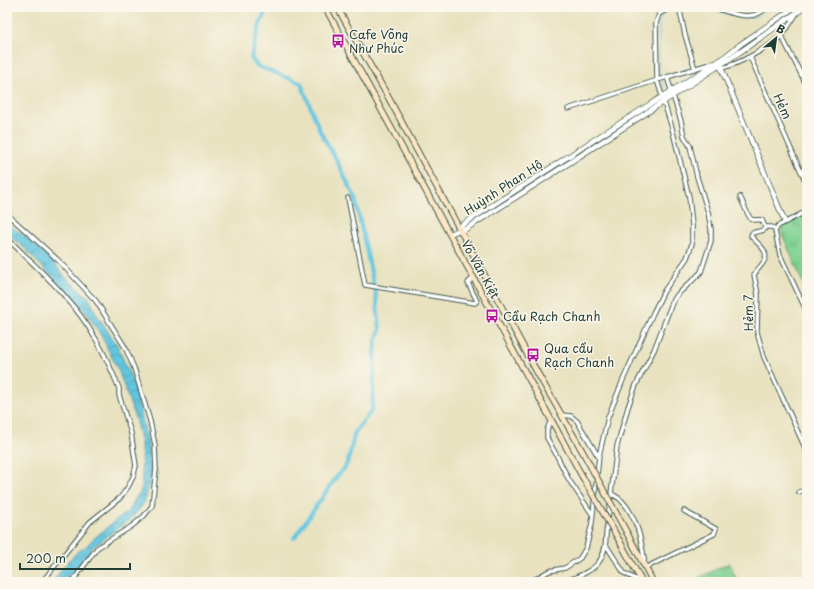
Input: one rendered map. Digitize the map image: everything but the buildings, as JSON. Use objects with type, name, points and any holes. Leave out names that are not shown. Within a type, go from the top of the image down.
[{"type":"main road","name":"Võ Văn Kiệt","points":[[325,7],[551,420],[642,582]]},
{"type":"main road","name":"Võ Văn Kiệt","points":[[337,7],[387,95],[653,582]]},
{"type":"street","points":[[530,582],[549,571],[566,567],[580,558],[588,544],[599,456],[608,417],[630,362],[661,296],[684,263],[692,244],[689,197],[672,128],[661,97],[658,80],[656,23],[659,14],[671,7]]},
{"type":"street","points":[[712,7],[747,16],[755,15],[764,10],[766,7]]},
{"type":"street","name":"Huỳnh Phan Hộ","points":[[460,229],[462,225],[661,97],[672,93],[720,65],[741,44],[796,9],[805,7]]},
{"type":"street","points":[[568,109],[645,83],[695,69],[720,65],[730,67],[750,57],[782,34],[796,9]]},
{"type":"street","points":[[680,11],[684,34],[695,69]]},
{"type":"street","points":[[782,34],[807,86]]},
{"type":"street","name":"Hẻm","points":[[750,57],[807,185]]},
{"type":"street","points":[[720,65],[785,222]]},
{"type":"street","points":[[564,582],[594,569],[599,563],[606,545],[606,534],[619,434],[636,385],[654,350],[672,303],[677,295],[701,272],[710,240],[711,230],[708,212],[697,177],[690,146],[684,136],[681,121],[667,77]]},
{"type":"street","name":"Huỳnh Phan Hộ","points":[[460,229],[464,230],[663,102],[672,93]]},
{"type":"street","points":[[740,197],[750,218],[753,220],[762,220],[765,227],[772,227],[775,229]]},
{"type":"street","points":[[348,198],[365,285],[475,303],[477,301],[468,283],[474,277]]},
{"type":"street","points":[[775,229],[807,211]]},
{"type":"street","points":[[7,214],[58,260],[96,301],[125,347],[134,368],[150,421],[156,469],[152,506],[144,516],[132,526],[97,548],[72,582]]},
{"type":"street","name":"Hẻm 7","points":[[765,227],[764,230],[752,233],[751,236],[766,255],[765,259],[754,275],[758,294],[757,332],[764,357],[807,452]]},
{"type":"street","points":[[450,234],[460,229]]},
{"type":"street","points":[[775,229],[780,255],[807,312]]},
{"type":"street","points":[[7,238],[42,272],[77,311],[94,336],[119,388],[119,395],[131,433],[136,466],[128,487],[120,498],[90,522],[42,582]]},
{"type":"street","points":[[561,415],[571,416],[577,421],[599,456]]},
{"type":"street","points":[[551,420],[547,430],[547,438],[569,480],[592,514]]},
{"type":"street","points":[[799,492],[807,488]]},
{"type":"street","points":[[611,493],[620,499],[636,524],[643,547],[645,568],[714,534],[716,529],[684,511]]},
{"type":"street","points":[[606,545],[624,573],[642,582]]},
{"type":"green space","points":[[807,213],[807,292],[781,232],[783,225]]},
{"type":"green space","points":[[729,563],[738,582],[690,582]]},
{"type":"water","points":[[7,224],[22,234],[51,259],[64,276],[89,298],[97,315],[116,343],[130,375],[147,439],[151,474],[145,502],[130,520],[92,548],[64,582],[53,582],[78,551],[83,549],[116,520],[130,510],[136,497],[140,493],[142,486],[141,443],[135,418],[119,372],[102,337],[86,312],[23,247],[7,234]]},
{"type":"waterway","points":[[267,7],[259,27],[251,58],[257,66],[301,83],[320,131],[355,198],[376,295],[380,331],[376,340],[372,410],[355,432],[348,461],[344,469],[338,475],[294,538]]},
{"type":"waterway","points":[[705,7],[730,15],[747,18],[755,17],[769,7]]},
{"type":"waterway","points":[[664,90],[659,68],[659,24],[662,16],[667,11]]},
{"type":"place","name":"Cafe Võng Như Phúc","points":[[338,41]]},
{"type":"place","name":"Cầu Rạch Chanh","points":[[492,316]]},
{"type":"place","name":"Qua cầu Rạch Chanh","points":[[533,355]]}]
